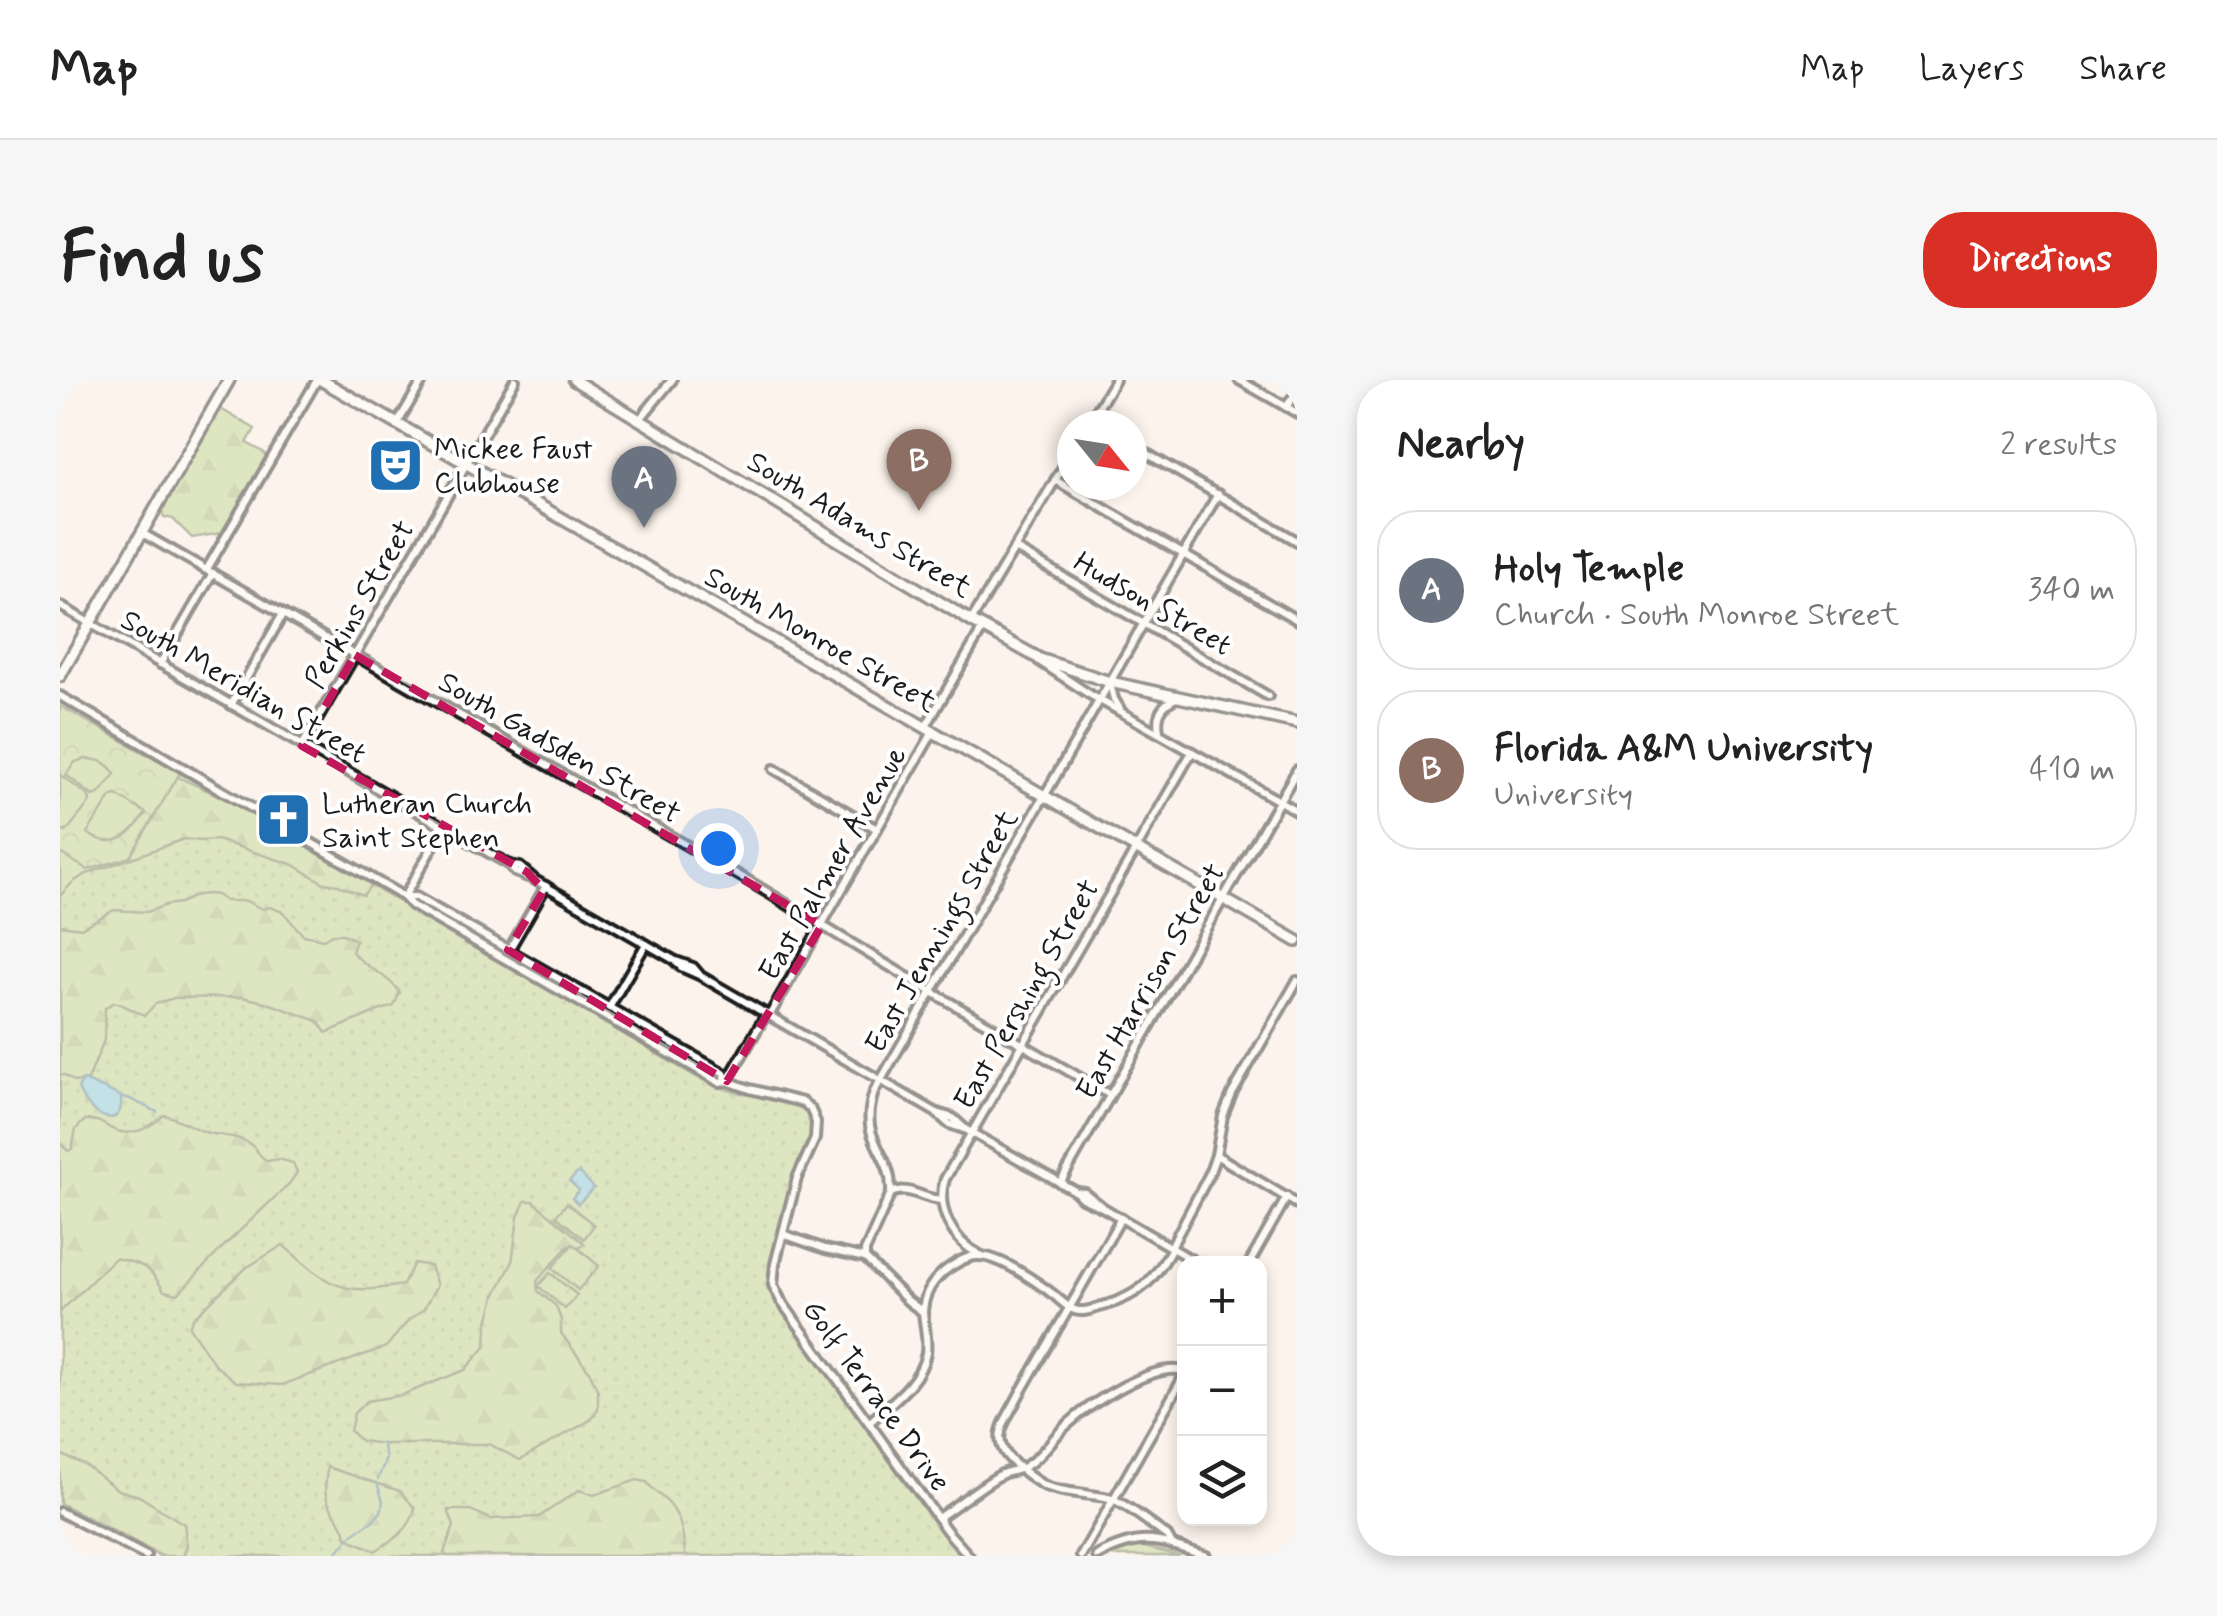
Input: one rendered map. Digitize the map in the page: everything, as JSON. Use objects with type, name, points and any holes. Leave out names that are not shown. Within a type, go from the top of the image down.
[{"type":"main road","points":[[60,676],[229,380]]},
{"type":"main road","name":"South Monroe Street","points":[[319,380],[1297,942]]},
{"type":"main road","name":"South Adams Street","points":[[574,380],[1025,652]]},
{"type":"main road","points":[[1025,652],[1110,682],[1297,723]]},
{"type":"street","points":[[160,664],[319,380]]},
{"type":"street","points":[[397,424],[423,380]]},
{"type":"street","name":"Perkins Street","points":[[302,746],[514,380]]},
{"type":"street","points":[[640,419],[672,380]]},
{"type":"street","points":[[1099,410],[1115,380]]},
{"type":"street","points":[[1239,380],[1297,414]]},
{"type":"street","points":[[1286,407],[1297,392]]},
{"type":"street","points":[[1147,454],[1297,540]]},
{"type":"street","points":[[971,621],[1057,477]]},
{"type":"street","points":[[1055,480],[1297,620]]},
{"type":"street","name":"East Jennings Street","points":[[891,1194],[889,1173],[868,1123],[870,1105],[1218,494]]},
{"type":"street","name":"South Gadsden Street","points":[[141,532],[747,880],[1110,1095]]},
{"type":"street","name":"Hudson Street","points":[[1014,548],[1268,696]]},
{"type":"street","name":"South Meridian Street","points":[[60,606],[510,865],[520,867],[535,880],[674,960],[694,967],[699,975],[953,1118],[968,1131],[1075,1192],[1085,1193],[1186,1256]]},
{"type":"street","points":[[231,705],[284,614]]},
{"type":"street","name":"East Palmer Avenue","points":[[727,1081],[877,829],[983,628]]},
{"type":"street","name":"South Adams Street","points":[[1025,652],[1100,700],[1297,812]]},
{"type":"street","points":[[1110,682],[1121,710]]},
{"type":"street","name":"Golf Terrace Drive","points":[[60,696],[719,1082],[802,1102],[813,1113],[817,1133],[797,1178],[774,1270],[775,1288],[802,1331],[969,1556]]},
{"type":"street","points":[[1160,732],[1160,712],[1177,697]]},
{"type":"street","name":"East Pershing Street","points":[[941,1200],[945,1179],[968,1131],[1023,1044],[1192,752]]},
{"type":"street","points":[[774,769],[877,829]]},
{"type":"street","name":"East Harrison Street","points":[[1060,1183],[1297,770]]},
{"type":"street","points":[[404,897],[444,827]]},
{"type":"street","points":[[504,958],[546,886]]},
{"type":"street","name":"Golf Terrace Drive","points":[[404,897],[416,898],[610,1008],[724,1073],[727,1081]]},
{"type":"street","points":[[604,1016],[646,944]]},
{"type":"street","points":[[865,1258],[871,1234],[891,1194],[905,1190],[941,1200],[945,1214],[966,1247],[1021,1272],[1080,1312],[1135,1293],[1155,1276],[1172,1247],[1209,1174],[1232,1094],[1297,981]]},
{"type":"street","points":[[1216,1155],[1297,1204]]},
{"type":"street","points":[[1254,1256],[1287,1198]]},
{"type":"street","points":[[1120,1218],[1018,1395],[1000,1435],[1002,1451],[1040,1485],[1113,1498],[1167,1536],[1172,1545]]},
{"type":"street","points":[[783,1234],[865,1258],[923,1312]]},
{"type":"street","points":[[870,1422],[901,1394],[922,1365],[927,1348],[923,1312],[935,1279],[965,1259],[980,1255]]},
{"type":"street","points":[[938,1518],[1005,1472],[1022,1470],[1083,1412],[1138,1378],[1177,1369]]},
{"type":"street","points":[[1081,1556],[1177,1385]]},
{"type":"street","points":[[60,1512],[146,1556]]},
{"type":"street","points":[[1097,1556],[1127,1542],[1144,1541],[1206,1556]]},
{"type":"highlighted area","points":[[355,655],[822,925],[727,1081],[508,950],[544,890],[527,872],[302,746]]},
{"type":"green space","points":[[219,408],[255,429],[247,443],[267,458],[221,533],[192,538],[162,512]]},
{"type":"green space","points":[[60,706],[180,773],[130,857],[88,870],[60,853]]},
{"type":"green space","points":[[75,762],[102,762],[115,774],[93,796],[66,775]]},
{"type":"green space","points":[[157,764],[231,801],[373,883],[363,895],[324,883],[294,865],[217,840],[184,839],[84,875],[60,896],[60,834]]},
{"type":"green space","points":[[180,773],[698,1078],[728,1090],[807,1110],[812,1132],[810,1146],[793,1176],[769,1271],[768,1290],[926,1509],[965,1556],[159,1556],[60,1506],[60,853],[130,857]]},
{"type":"green space","points":[[60,775],[89,796],[90,802],[66,832],[60,830]]},
{"type":"green space","points":[[116,795],[146,813],[120,839],[105,841],[87,833],[111,797]]},
{"type":"green space","points":[[208,894],[283,912],[303,935],[323,939],[343,934],[356,940],[352,952],[400,992],[394,1006],[326,1033],[318,1021],[242,997],[174,998],[155,1004],[145,1015],[114,1002],[105,1008],[104,1040],[88,1080],[75,1082],[60,1075],[60,925],[81,928],[114,910],[147,912]]},
{"type":"green space","points":[[164,1115],[208,1133],[245,1141],[267,1161],[293,1163],[297,1172],[178,1294],[164,1291],[145,1267],[115,1258],[60,1312],[60,1143],[68,1151],[72,1149],[76,1129],[85,1120],[130,1133]]},
{"type":"green space","points":[[525,1201],[533,1201],[584,1243],[581,1247],[568,1246],[537,1281],[538,1291],[556,1306],[561,1333],[589,1371],[598,1391],[598,1409],[592,1419],[520,1460],[489,1444],[361,1441],[350,1431],[354,1413],[367,1401],[402,1395],[465,1370],[486,1346],[495,1296],[512,1263],[518,1217]]},
{"type":"green space","points":[[567,1203],[594,1225],[584,1239],[556,1216]]},
{"type":"green space","points":[[573,1244],[599,1266],[578,1290],[552,1268]]},
{"type":"green space","points":[[283,1245],[325,1279],[349,1288],[403,1285],[414,1263],[430,1266],[437,1285],[423,1310],[386,1347],[282,1385],[236,1382],[215,1365],[189,1327],[192,1319],[246,1268]]},
{"type":"green space","points":[[550,1273],[577,1295],[565,1309],[538,1286]]},
{"type":"green space","points":[[60,1454],[184,1524],[187,1546],[183,1556],[162,1556],[60,1503]]},
{"type":"green space","points":[[327,1467],[400,1491],[415,1508],[406,1528],[375,1551],[346,1536],[327,1501]]},
{"type":"green space","points":[[637,1480],[647,1482],[675,1512],[685,1556],[444,1553],[454,1526],[448,1510],[470,1510],[491,1519],[539,1517],[579,1490],[594,1495]]},
{"type":"green space","points":[[1140,1546],[1180,1556],[1106,1556]]},
{"type":"water","points":[[84,1080],[121,1096],[117,1115],[104,1117],[89,1106],[78,1088]]},
{"type":"water","points":[[579,1172],[594,1188],[578,1204],[572,1198],[579,1190],[569,1181]]},
{"type":"waterway","points":[[122,1098],[157,1112]]},
{"type":"waterway","points":[[378,1479],[386,1458],[382,1444]]},
{"type":"waterway","points":[[334,1555],[381,1512],[383,1501],[377,1483]]},
{"type":"place","name":"Mickee Faust Clubhouse","points":[[395,465]]},
{"type":"place","name":"Florida A&M University","points":[[919,511]]},
{"type":"place","name":"Holy Temple","points":[[644,528]]},
{"type":"place","name":"Lutheran Church Saint Stephen","points":[[283,820]]}]
